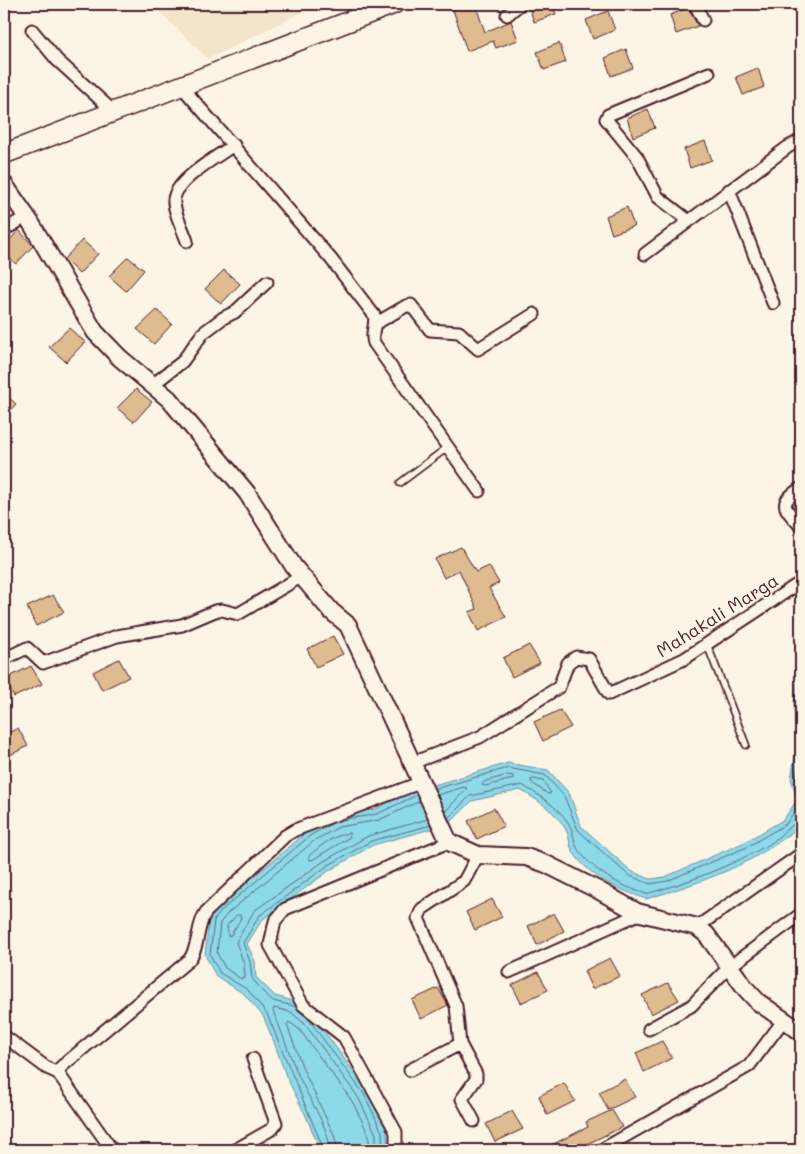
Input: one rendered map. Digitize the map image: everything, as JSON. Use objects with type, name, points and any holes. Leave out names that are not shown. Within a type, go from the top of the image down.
[{"type":"main road","points":[[4,154],[182,87],[358,10],[394,4]]},
{"type":"main road","points":[[4,184],[95,332],[151,386],[169,399],[228,468],[302,576],[331,611],[348,626],[447,837],[478,855],[526,856],[546,864],[641,913],[697,926],[706,934],[729,967],[758,1002],[801,1032]]},
{"type":"street","points":[[506,15],[520,4]]},
{"type":"street","points":[[695,4],[702,20]]},
{"type":"street","points":[[32,30],[57,60],[114,112]]},
{"type":"street","points":[[689,221],[658,197],[637,157],[606,118],[608,115],[709,73]]},
{"type":"street","points":[[182,87],[234,145],[331,260],[374,315],[375,324],[372,333],[374,343],[479,492]]},
{"type":"street","points":[[645,254],[788,147],[801,140]]},
{"type":"street","points":[[187,240],[174,203],[175,192],[183,182],[234,145]]},
{"type":"street","points":[[730,190],[774,303]]},
{"type":"street","points":[[4,230],[26,217]]},
{"type":"street","points":[[151,386],[182,362],[203,334],[223,318],[235,312],[267,282]]},
{"type":"street","points":[[375,324],[411,305],[430,330],[460,332],[478,349],[534,314]]},
{"type":"street","points":[[801,488],[786,498],[784,503],[785,508],[801,527]]},
{"type":"street","points":[[4,659],[27,648],[43,664],[117,636],[182,625],[215,611],[222,610],[238,614],[302,576]]},
{"type":"street","name":"Mahakali Marga","points":[[412,763],[480,737],[552,692],[559,687],[568,663],[576,657],[588,659],[609,694],[684,659],[801,582]]},
{"type":"street","points":[[58,1073],[61,1068],[190,960],[195,949],[201,921],[206,912],[285,836],[305,824],[423,784]]},
{"type":"street","points":[[396,1150],[396,1132],[344,1037],[303,1004],[272,951],[270,938],[275,921],[285,909],[447,837]]},
{"type":"street","points":[[697,926],[801,854]]},
{"type":"street","points":[[474,1121],[462,1099],[477,1077],[460,1044],[456,1006],[418,918],[422,909],[464,881],[478,855]]},
{"type":"street","points":[[510,972],[641,913]]},
{"type":"street","points":[[649,1029],[691,1006],[729,967],[801,914]]},
{"type":"street","points":[[601,1150],[749,1066],[783,1021]]},
{"type":"street","points":[[4,1036],[47,1068],[58,1073],[112,1150]]},
{"type":"street","points":[[410,1070],[460,1044]]},
{"type":"street","points":[[235,1150],[272,1129],[276,1123],[253,1059]]},
{"type":"lane","points":[[400,483],[448,447]]},
{"type":"lane","points":[[707,644],[746,745]]},
{"type":"shaded area","points":[[152,4],[304,4],[309,9],[208,59]]},
{"type":"water","points":[[801,681],[801,825],[766,851],[728,870],[688,886],[646,899],[615,887],[596,876],[573,852],[567,832],[557,817],[539,802],[520,790],[472,801],[449,824],[373,845],[330,870],[262,920],[247,944],[255,961],[256,977],[275,996],[297,1002],[313,1016],[368,1091],[387,1131],[388,1150],[320,1150],[286,1076],[263,1016],[244,994],[216,976],[205,955],[209,918],[220,905],[308,831],[335,816],[376,809],[407,793],[508,763],[548,770],[569,793],[581,826],[631,871],[650,879],[665,877],[745,842],[783,820],[797,800],[791,778],[796,751],[794,704],[796,683]]},
{"type":"building","points":[[468,4],[475,4],[485,32],[511,21],[518,40],[496,48],[493,41],[467,51],[453,10]]},
{"type":"building","points":[[528,4],[552,4],[556,14],[534,22]]},
{"type":"building","points":[[688,8],[698,26],[676,34],[670,15]]},
{"type":"building","points":[[608,11],[615,30],[593,39],[586,20]]},
{"type":"building","points":[[559,43],[566,62],[544,70],[537,52]]},
{"type":"building","points":[[626,49],[633,68],[611,76],[605,58]]},
{"type":"building","points":[[758,68],[764,87],[743,95],[736,77]]},
{"type":"building","points":[[648,109],[655,128],[633,137],[627,118]]},
{"type":"building","points":[[705,141],[712,160],[690,168],[684,149]]},
{"type":"building","points":[[627,207],[634,226],[612,234],[606,216]]},
{"type":"building","points":[[19,230],[33,246],[16,264],[4,253],[4,246]]},
{"type":"building","points":[[82,240],[98,254],[79,274],[64,259]]},
{"type":"building","points":[[128,257],[144,270],[126,291],[109,276]]},
{"type":"building","points":[[224,270],[240,284],[221,304],[205,289]]},
{"type":"building","points":[[157,310],[172,324],[154,344],[137,329]]},
{"type":"building","points":[[69,328],[85,342],[66,362],[49,347]]},
{"type":"building","points":[[136,389],[152,402],[134,422],[117,408]]},
{"type":"building","points":[[4,393],[16,404],[4,417]]},
{"type":"building","points":[[461,547],[476,572],[489,566],[499,583],[489,588],[506,617],[478,631],[469,612],[477,609],[459,570],[444,578],[435,559]]},
{"type":"building","points":[[53,595],[64,612],[36,626],[27,607]]},
{"type":"building","points":[[333,636],[343,654],[316,667],[307,649]]},
{"type":"building","points":[[529,645],[540,663],[512,677],[503,658]]},
{"type":"building","points":[[119,659],[129,677],[102,690],[93,672]]},
{"type":"building","points":[[31,666],[42,684],[14,697],[5,679]]},
{"type":"building","points":[[560,710],[571,727],[543,741],[534,722]]},
{"type":"building","points":[[18,728],[28,746],[4,758],[4,735]]},
{"type":"building","points":[[494,808],[504,826],[477,839],[468,821]]},
{"type":"building","points":[[492,899],[502,917],[475,930],[466,912]]},
{"type":"building","points":[[554,913],[564,931],[537,945],[528,926]]},
{"type":"building","points":[[610,958],[620,976],[592,989],[584,971]]},
{"type":"building","points":[[538,972],[548,990],[521,1003],[512,985]]},
{"type":"building","points":[[668,983],[679,1000],[651,1014],[642,995]]},
{"type":"building","points":[[438,988],[448,1005],[421,1019],[412,1000]]},
{"type":"building","points":[[662,1041],[672,1058],[644,1072],[636,1053]]},
{"type":"building","points":[[625,1079],[635,1097],[608,1110],[599,1092]]},
{"type":"building","points":[[564,1083],[575,1101],[547,1115],[539,1096]]},
{"type":"building","points":[[612,1110],[622,1127],[585,1145],[588,1150],[541,1150],[588,1127],[586,1122]]},
{"type":"building","points":[[512,1111],[523,1129],[495,1142],[486,1124]]}]
